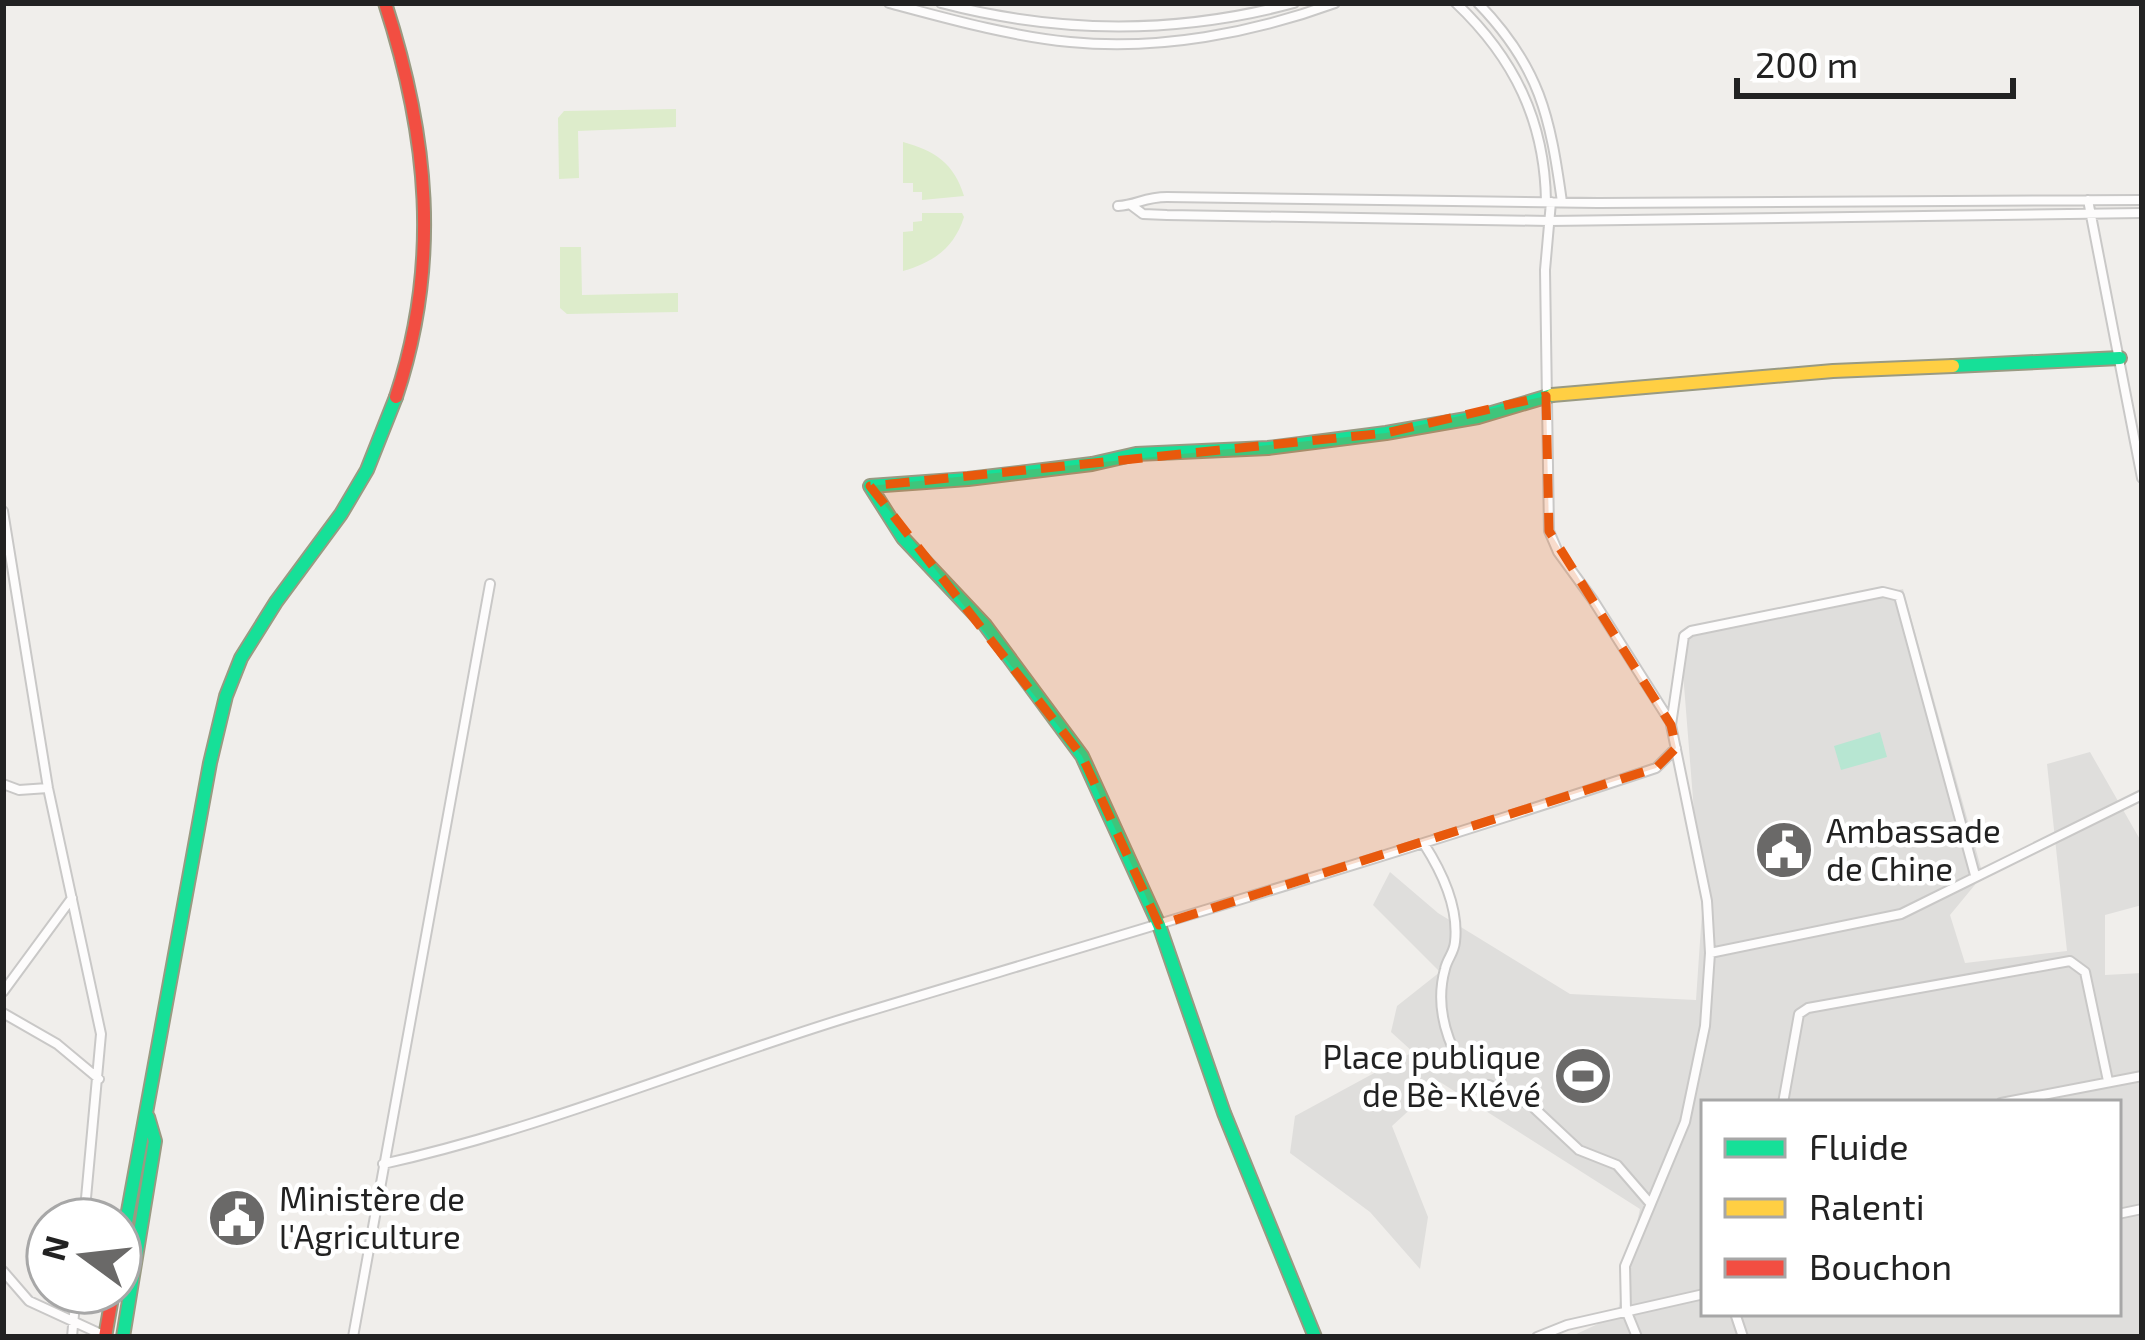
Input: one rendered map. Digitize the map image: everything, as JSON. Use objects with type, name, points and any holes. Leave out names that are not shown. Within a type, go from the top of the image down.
[{"type":"street","points":[[131,1196],[210,763],[229,688],[256,631],[356,489],[402,382],[413,332],[425,228],[423,176],[417,116],[385,3]]},
{"type":"street","points":[[889,3],[991,30],[1073,43],[1123,44],[1253,28],[1335,3]]},
{"type":"street","points":[[941,3],[1027,23],[1136,29],[1239,16],[1294,3]]},
{"type":"street","points":[[1456,3],[1488,34],[1527,97],[1553,202]]},
{"type":"street","points":[[1478,3],[1518,50],[1539,88],[1552,130],[1546,396],[1549,531],[1558,552],[1671,724]]},
{"type":"street","points":[[1131,206],[1142,197],[1167,196],[1553,202],[2142,200]]},
{"type":"street","points":[[2088,200],[2142,478]]},
{"type":"street","points":[[1823,202],[1823,218]]},
{"type":"street","points":[[1118,206],[1167,215],[1549,220],[2142,213]]},
{"type":"street","points":[[1315,1337],[1224,1113],[1159,925],[1082,756],[985,625],[903,538],[869,485],[968,479],[1136,454],[1268,448],[1387,433],[1478,417],[1546,396],[1832,371],[2120,358]]},
{"type":"street","points":[[3,511],[48,788],[101,1034],[87,1196]]},
{"type":"street","points":[[352,1337],[490,584]]},
{"type":"street","points":[[1637,1337],[1626,1310],[1625,1267],[1685,1123],[1697,1078],[1710,953],[1699,846],[1671,724],[1687,633],[1883,592],[1896,594],[1902,601],[1975,875]]},
{"type":"street","points":[[383,1164],[450,1149],[823,1025],[1424,844],[1656,768],[1676,748]]},
{"type":"street","points":[[3,784],[19,790],[48,788]]},
{"type":"street","points":[[1710,953],[1900,914],[2142,795]]},
{"type":"street","points":[[1424,844],[1451,896],[1456,938],[1444,968],[1442,1000],[1444,1034],[1459,1061]]},
{"type":"street","points":[[3,992],[72,898]]},
{"type":"street","points":[[1784,1100],[1799,1014],[1808,1007],[2070,961],[2085,972],[2108,1082]]},
{"type":"street","points":[[3,1013],[57,1043],[99,1079]]},
{"type":"street","points":[[2016,1100],[2142,1076]]},
{"type":"street","points":[[1489,1085],[1532,1106],[1579,1150],[1617,1165],[1650,1203]]},
{"type":"street","points":[[123,1337],[155,1141],[147,1114]]},
{"type":"street","points":[[3,1271],[29,1301],[105,1337]]},
{"type":"street","points":[[1537,1337],[1567,1325],[1701,1295]]},
{"type":"street","points":[[72,1337],[75,1316]]},
{"type":"highlighted area","points":[[1546,396],[1549,531],[1671,725],[1676,748],[1656,768],[1159,925],[1082,756],[870,486],[1386,433]]},
{"type":"shaded area","points":[[1903,589],[1983,875],[1950,915],[1965,963],[2067,951],[2047,764],[2090,752],[2142,843],[2142,905],[2105,915],[2105,975],[2142,973],[2142,1337],[1570,1337],[1617,1315],[1640,1209],[1440,1082],[1392,1126],[1428,1217],[1420,1269],[1370,1212],[1290,1153],[1295,1116],[1413,1052],[1391,1032],[1397,1006],[1440,972],[1373,905],[1390,872],[1438,913],[1570,994],[1696,1000],[1702,912],[1680,635]]},
{"type":"green space","points":[[676,109],[676,127],[578,131],[579,178],[559,179],[558,118],[564,111]]},
{"type":"green space","points":[[903,142],[942,160],[964,196],[922,200],[922,192],[913,192],[913,183],[903,183]]},
{"type":"green space","points":[[922,213],[962,213],[964,217],[941,252],[903,271],[903,232],[913,231],[913,222],[922,221]]},
{"type":"green space","points":[[560,247],[581,247],[582,295],[678,293],[678,312],[567,314],[560,308]]},
{"type":"green space","points":[[1880,732],[1887,757],[1841,770],[1834,746]]},
{"type":"traffic: fast","points":[[1953,366],[2120,358]]},
{"type":"traffic: fast","points":[[1315,1337],[1224,1113],[1159,925],[1082,756],[985,625],[903,538],[870,486],[968,479],[1136,454],[1268,448],[1386,433],[1478,417],[1552,395]]},
{"type":"traffic: fast","points":[[131,1196],[226,696],[241,658],[367,470],[396,397]]},
{"type":"traffic: fast","points":[[123,1337],[155,1141],[148,1117]]},
{"type":"traffic: slow","points":[[1552,395],[1833,371],[1953,366]]},
{"type":"traffic: jam","points":[[385,3],[411,101],[424,199],[419,297],[396,397]]},
{"type":"traffic: jam","points":[[105,1337],[109,1316]]},
{"type":"place","name":"Ambassade de Chine","points":[[1784,850]]},
{"type":"place","name":"Place publique de Bè-Klévé","points":[[1583,1076]]},
{"type":"place","name":"Ministère de l'Agriculture","points":[[237,1218]]}]
